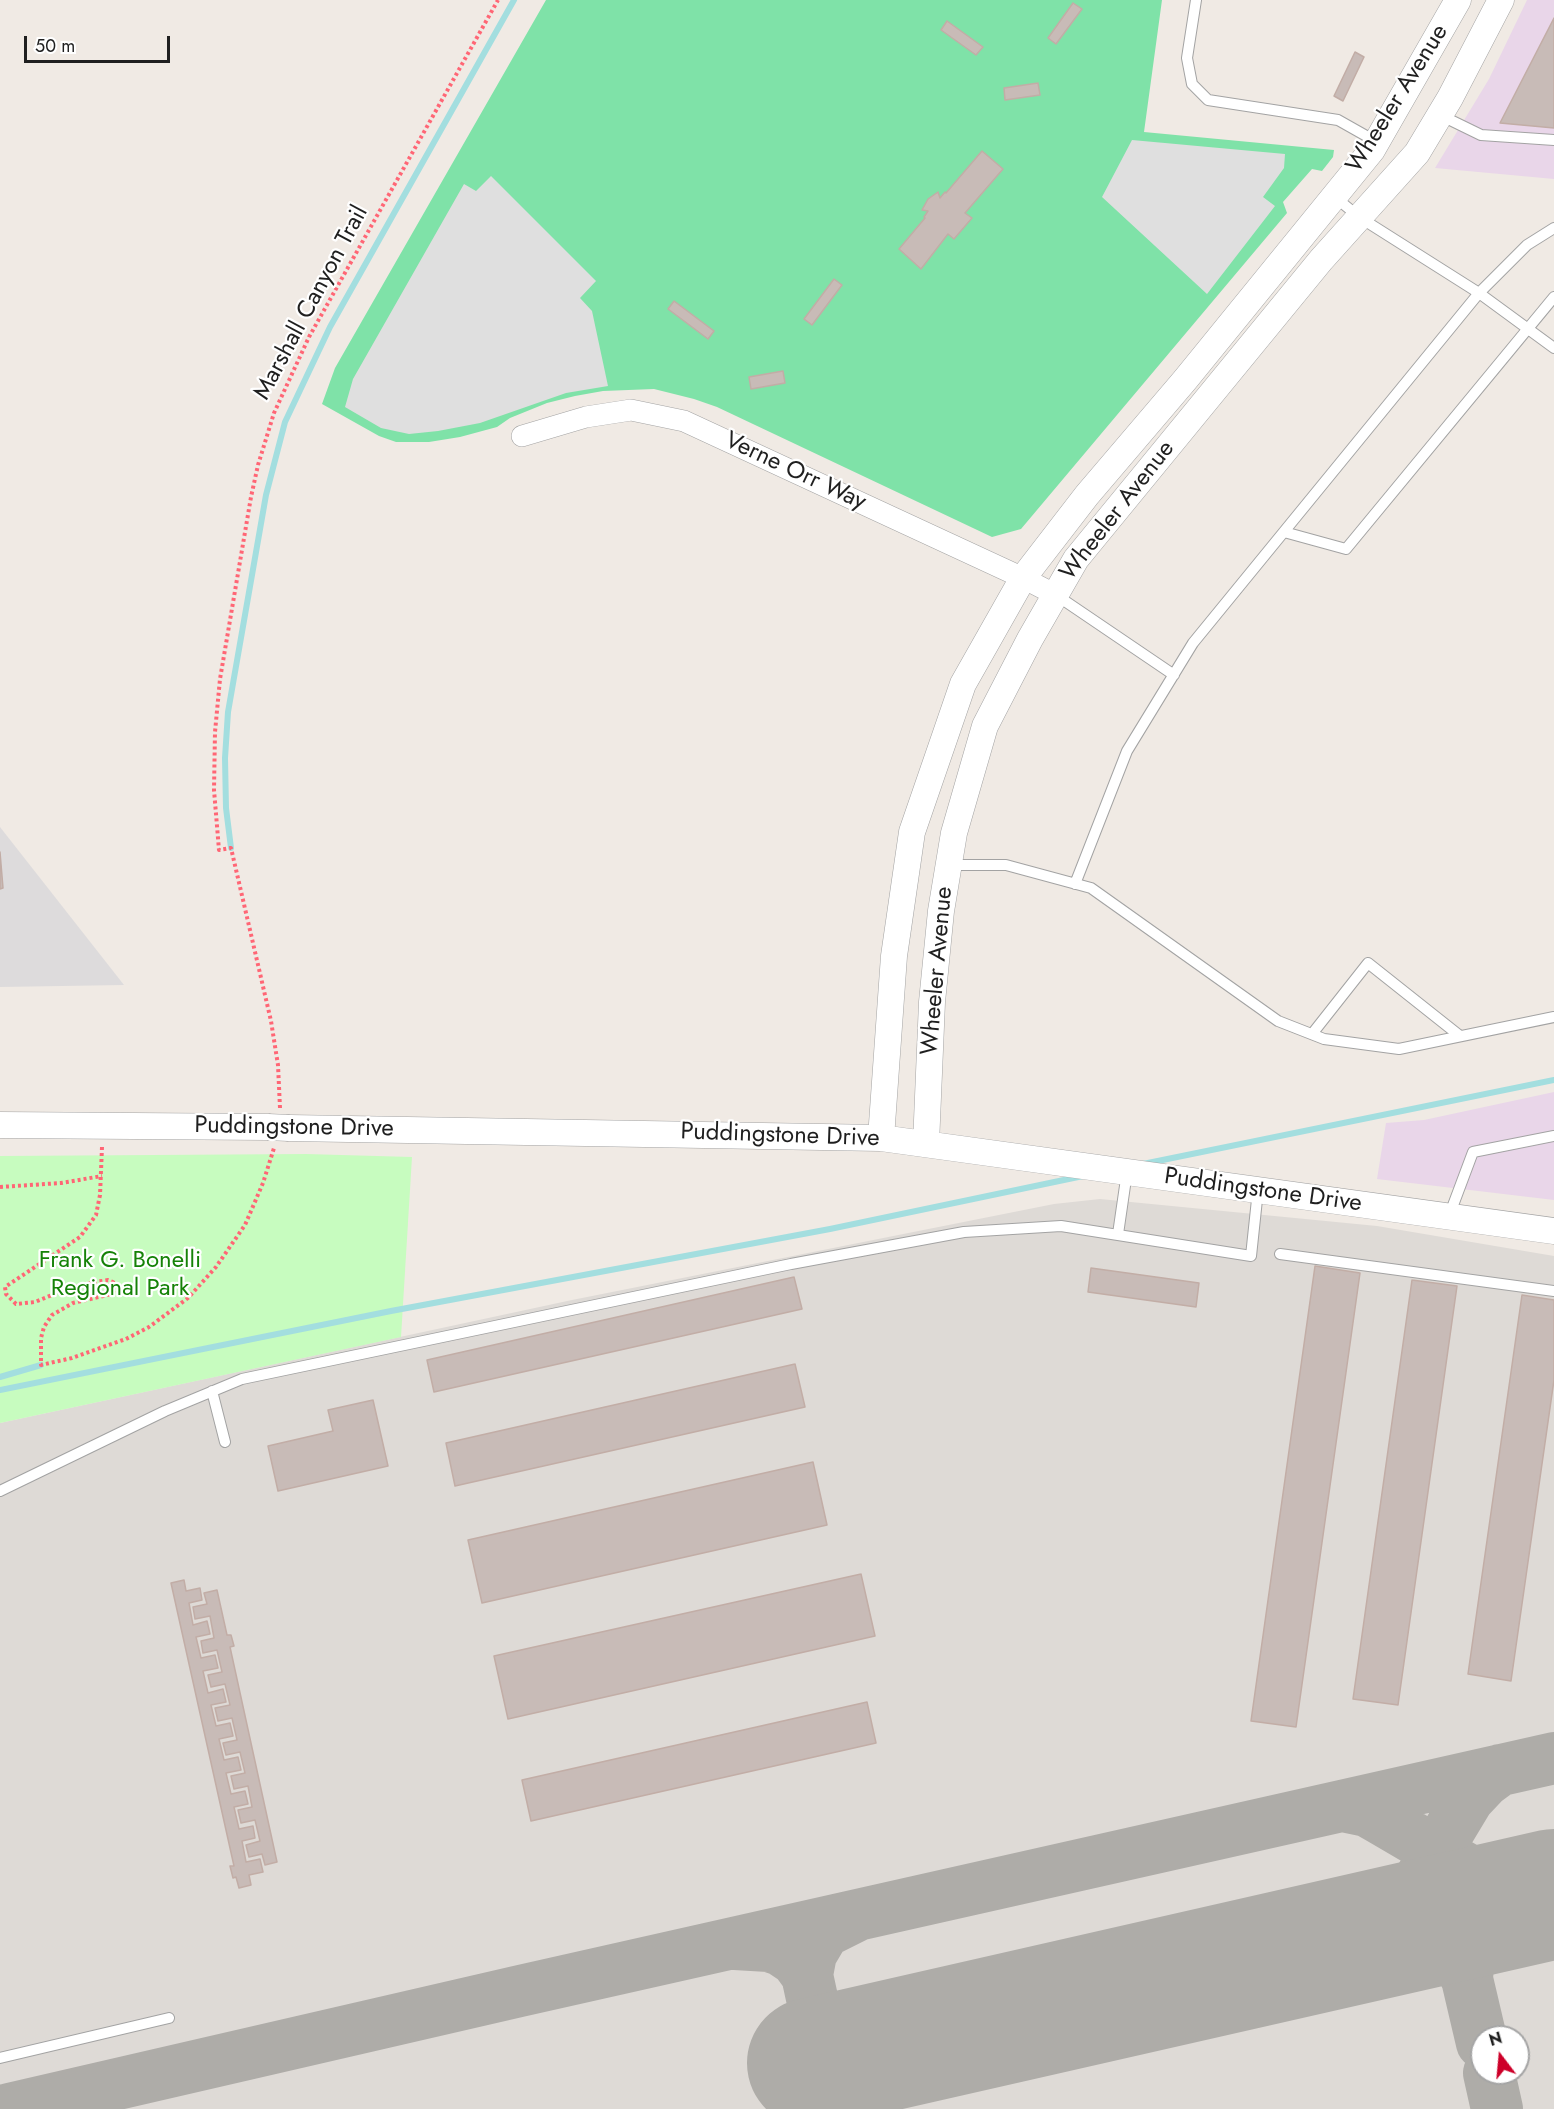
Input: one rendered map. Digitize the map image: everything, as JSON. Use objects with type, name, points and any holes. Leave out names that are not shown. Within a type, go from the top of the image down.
[{"type":"street","name":"Wheeler Avenue","points":[[882,1138],[894,956],[912,832],[963,684],[1023,578],[1087,495],[1185,380],[1377,142],[1458,0]]},
{"type":"street","name":"Wheeler Avenue","points":[[926,1144],[932,1002],[941,911],[954,833],[985,726],[1030,639],[1076,559],[1321,260],[1417,153],[1440,115],[1501,0]]},
{"type":"street","name":"Verne Orr Way","points":[[522,436],[586,417],[631,410],[684,421],[1056,595]]},
{"type":"street","name":"Puddingstone Drive","points":[[0,1125],[279,1127],[882,1138],[1554,1231]]},
{"type":"lane","points":[[1196,0],[1187,58],[1192,84],[1208,100],[1338,120],[1377,142]]},
{"type":"lane","points":[[1440,115],[1480,135],[1554,140]]},
{"type":"lane","points":[[1334,197],[1359,217],[1479,293],[1554,348]]},
{"type":"lane","points":[[1075,884],[1126,751],[1193,643],[1479,293],[1527,245],[1554,228]]},
{"type":"lane","points":[[1284,532],[1346,549],[1554,297]]},
{"type":"lane","points":[[1056,595],[1174,675]]},
{"type":"lane","points":[[948,865],[1006,866],[1091,888],[1278,1021],[1324,1039],[1398,1049],[1554,1017]]},
{"type":"lane","points":[[1312,1034],[1368,963],[1460,1036]]},
{"type":"lane","points":[[1449,1217],[1473,1152],[1554,1136]]},
{"type":"lane","points":[[1118,1234],[1126,1172]]},
{"type":"lane","points":[[0,1491],[165,1411],[243,1379],[779,1266],[964,1232],[1061,1226],[1251,1256],[1258,1190]]},
{"type":"lane","points":[[1280,1254],[1554,1291]]},
{"type":"lane","points":[[212,1391],[225,1442]]},
{"type":"lane","points":[[0,2058],[169,2018]]},
{"type":"path","name":"Marshall Canyon Trail","points":[[231,848],[219,850],[214,790],[214,732],[220,679],[241,552],[253,486],[266,438],[283,391],[309,337],[498,0]]},
{"type":"path","points":[[41,1365],[41,1338],[51,1315],[73,1303],[112,1294],[116,1287],[108,1280],[95,1282],[64,1290],[35,1302],[16,1305],[6,1294],[5,1287],[80,1237],[96,1215],[102,1176],[101,1125]]},
{"type":"path","points":[[0,1187],[61,1183],[102,1176]]},
{"type":"shaded area","points":[[1527,0],[1554,0],[1554,179],[1435,168],[1489,79]]},
{"type":"shaded area","points":[[1132,140],[1285,154],[1284,168],[1263,197],[1275,206],[1207,294],[1102,197]]},
{"type":"shaded area","points":[[491,176],[596,281],[580,298],[592,311],[608,386],[566,393],[480,423],[438,431],[409,434],[381,428],[345,407],[353,379],[464,184],[476,191]]},
{"type":"shaded area","points":[[0,827],[124,985],[0,987]]},
{"type":"shaded area","points":[[1554,1092],[1554,1200],[1377,1179],[1386,1123],[1424,1120]]},
{"type":"shaded area","points":[[1100,1199],[1377,1226],[1554,1256],[1554,2109],[0,2109],[0,1423],[572,1300],[1054,1204]]},
{"type":"green space","points":[[546,0],[1162,0],[1144,132],[1334,150],[1333,157],[1322,171],[1312,169],[1283,202],[1287,213],[1021,529],[992,537],[717,407],[654,389],[603,391],[575,396],[547,403],[510,418],[497,427],[460,437],[429,442],[396,442],[379,436],[322,404],[335,368]]},
{"type":"green space","name":"Frank G. Bonelli Regional Park","points":[[306,1154],[412,1157],[401,1337],[0,1423],[0,1156]]},
{"type":"building","points":[[1073,3],[1082,9],[1056,44],[1048,38]]},
{"type":"building","points":[[1554,18],[1554,128],[1500,123]]},
{"type":"building","points":[[947,21],[983,47],[976,55],[941,30]]},
{"type":"building","points":[[1355,52],[1364,57],[1343,101],[1334,96]]},
{"type":"building","points":[[1038,83],[1040,95],[1005,100],[1004,88]]},
{"type":"building","points":[[982,151],[1003,169],[965,213],[972,218],[954,239],[948,234],[921,269],[899,249],[925,218],[928,211],[922,210],[928,199],[938,192],[940,198],[946,193]]},
{"type":"building","points":[[834,279],[842,285],[812,325],[804,319]]},
{"type":"building","points":[[674,301],[714,331],[708,339],[668,309]]},
{"type":"building","points":[[783,371],[785,383],[751,389],[749,377]]},
{"type":"building","points":[[0,852],[3,888],[0,889]]},
{"type":"building","points":[[1315,1266],[1360,1273],[1296,1727],[1251,1721]]},
{"type":"building","points":[[1091,1268],[1199,1283],[1196,1307],[1088,1292]]},
{"type":"building","points":[[794,1277],[802,1309],[434,1392],[427,1360]]},
{"type":"building","points":[[1412,1280],[1457,1286],[1398,1705],[1353,1699]]},
{"type":"building","points":[[1522,1295],[1554,1300],[1554,1380],[1511,1681],[1468,1674]]},
{"type":"building","points":[[795,1364],[805,1407],[455,1486],[446,1443]]},
{"type":"building","points":[[373,1400],[388,1466],[278,1491],[268,1446],[333,1431],[328,1410]]},
{"type":"building","points":[[813,1462],[827,1525],[482,1603],[468,1540]]},
{"type":"building","points":[[861,1574],[875,1636],[508,1719],[494,1656]]},
{"type":"building","points":[[184,1580],[186,1591],[200,1588],[202,1600],[189,1603],[193,1625],[207,1621],[210,1634],[196,1637],[201,1658],[215,1655],[218,1668],[203,1671],[208,1693],[223,1689],[226,1702],[211,1705],[216,1726],[230,1723],[233,1736],[219,1739],[224,1760],[238,1757],[241,1770],[226,1773],[231,1794],[245,1791],[248,1804],[234,1807],[239,1829],[253,1826],[255,1838],[242,1841],[246,1862],[260,1859],[263,1872],[249,1875],[251,1885],[239,1888],[230,1866],[234,1866],[171,1583]]},
{"type":"building","points":[[217,1590],[227,1635],[231,1635],[234,1646],[230,1647],[277,1862],[265,1865],[262,1854],[249,1857],[246,1845],[260,1841],[255,1820],[241,1823],[238,1810],[252,1807],[248,1786],[234,1789],[231,1776],[245,1773],[240,1752],[226,1755],[223,1743],[237,1740],[232,1718],[218,1721],[215,1708],[230,1705],[225,1684],[211,1687],[208,1675],[222,1672],[217,1650],[203,1653],[201,1641],[214,1638],[210,1616],[195,1619],[193,1607],[207,1604],[204,1593]]},
{"type":"building","points":[[867,1702],[876,1743],[531,1821],[522,1780]]},
{"type":"waterway","points":[[231,848],[226,808],[225,758],[228,712],[266,495],[285,422],[330,327],[514,0]]},
{"type":"waterway","points":[[1143,1164],[1554,1080]]},
{"type":"waterway","points":[[0,1390],[391,1311],[830,1229],[1083,1176]]},
{"type":"waterway","points":[[0,1377],[41,1365]]},
{"type":"taxiway","points":[[9,2109],[520,1991],[1554,1758]]},
{"type":"taxiway","points":[[1370,1936],[1386,1926],[1406,1902],[1468,1799],[1485,1781],[1500,1770]]},
{"type":"taxiway","points":[[1343,1806],[1367,1811],[1511,1895],[1536,1899]]},
{"type":"taxiway","points":[[1384,1933],[1425,1937],[1445,1947],[1467,1979],[1469,1951],[1477,1936],[1490,1921],[1545,1896]]},
{"type":"taxiway","points":[[735,1944],[769,1946],[781,1950],[796,1960],[807,1975],[811,1954],[824,1932],[856,1916]]},
{"type":"taxiway","points":[[807,1975],[836,2109]]},
{"type":"taxiway","points":[[1467,1979],[1478,2025]]},
{"type":"taxiway","points":[[1492,2085],[1497,2109]]},
{"type":"runway","points":[[812,2063],[1554,1894]]}]
